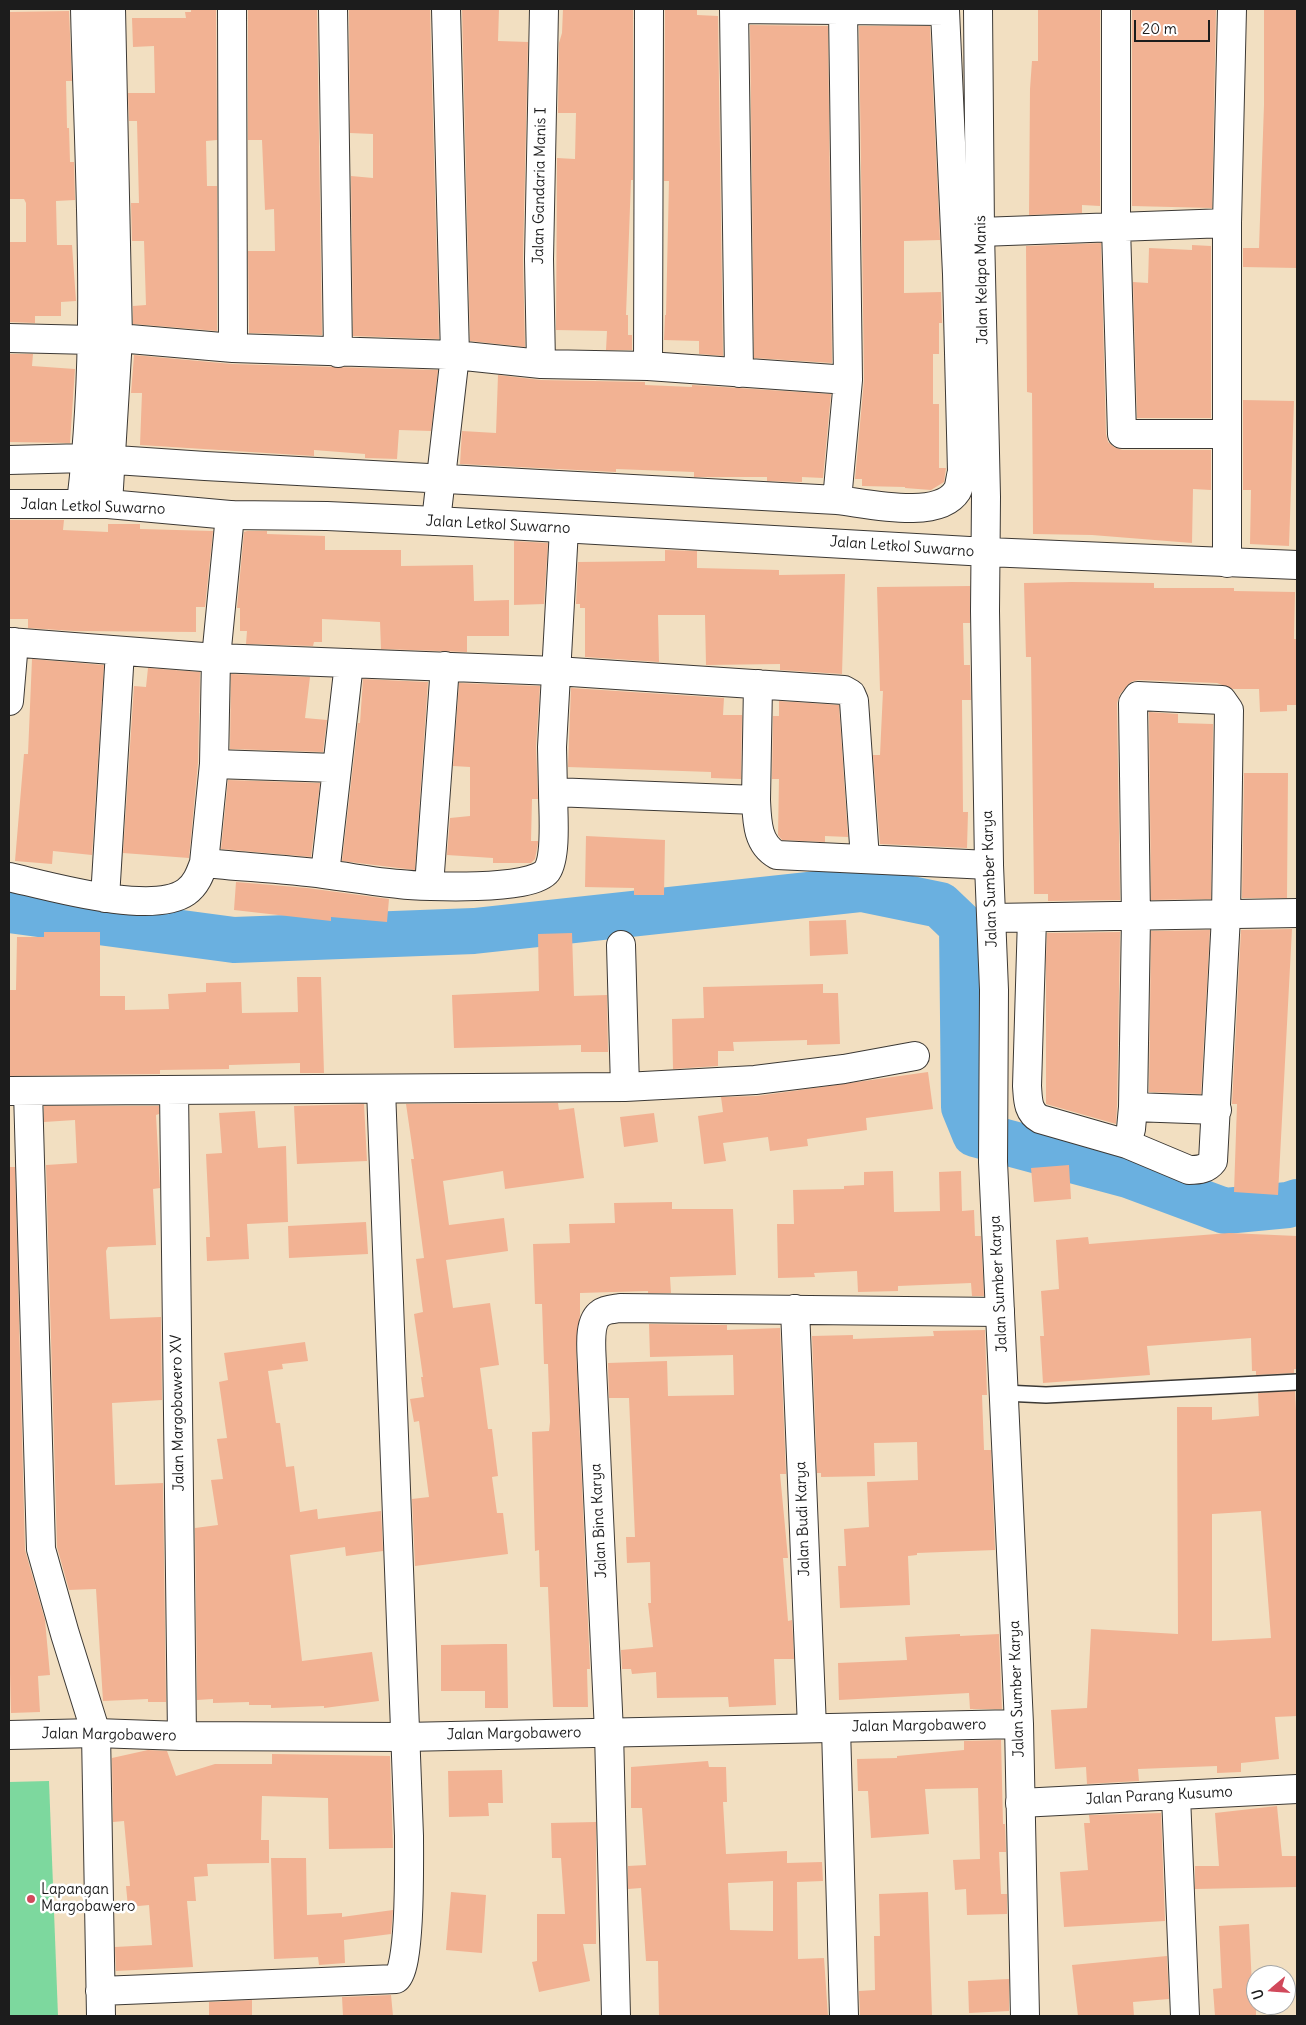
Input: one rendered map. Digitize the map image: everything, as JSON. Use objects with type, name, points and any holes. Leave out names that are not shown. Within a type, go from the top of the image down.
[{"type":"street","points":[[85,9],[105,339]]},
{"type":"street","points":[[108,504],[99,458],[105,339],[111,9]]},
{"type":"street","points":[[232,9],[233,348]]},
{"type":"street","points":[[333,9],[338,353]]},
{"type":"street","points":[[436,521],[455,355],[446,9]]},
{"type":"street","name":"Jalan Gandaria Manis I","points":[[541,364],[539,259],[544,9]]},
{"type":"street","points":[[648,366],[649,9]]},
{"type":"street","points":[[9,460],[99,458],[441,479],[837,500],[910,508],[940,506],[956,491],[962,472],[957,274],[945,10],[734,9],[739,373]]},
{"type":"street","points":[[837,500],[848,380],[842,9]]},
{"type":"street","name":"Jalan Kelapa Manis","points":[[978,9],[980,232],[987,552]]},
{"type":"street","points":[[1116,9],[1116,227],[1122,434],[1227,434]]},
{"type":"street","points":[[1227,562],[1227,223],[1232,9]]},
{"type":"street","points":[[980,232],[1227,223]]},
{"type":"street","points":[[9,338],[105,339],[338,353],[455,355],[541,364],[648,366],[848,380]]},
{"type":"street","points":[[81,503],[99,458]]},
{"type":"street","name":"Jalan Letkol Suwarno","points":[[9,504],[108,504],[230,515],[327,516],[436,521],[987,552],[1297,566]]},
{"type":"street","points":[[9,877],[105,898],[158,902],[176,898],[187,892],[198,879],[204,863],[214,764],[216,658],[230,515]]},
{"type":"street","points":[[204,863],[325,874],[401,885],[504,886],[542,877],[548,870],[552,854],[552,747],[564,529]]},
{"type":"street","name":"Jalan Sumber Karya","points":[[987,552],[985,611],[988,865],[992,918],[995,1097],[993,1162],[1019,1724],[1025,2016]]},
{"type":"street","points":[[9,701],[11,642],[216,658],[556,671],[844,690],[851,694],[854,701],[865,859]]},
{"type":"street","points":[[105,898],[120,651]]},
{"type":"street","points":[[325,874],[349,663]]},
{"type":"street","points":[[429,886],[445,666]]},
{"type":"street","points":[[758,684],[756,819],[762,840],[768,850],[777,855],[988,865]]},
{"type":"street","points":[[1032,918],[1026,1086],[1029,1108],[1034,1116],[1127,1144],[1189,1170],[1197,1170],[1208,1166],[1213,1161],[1217,1110],[1226,916],[1228,705],[1222,700],[1138,696],[1133,703],[1136,916],[1132,1107],[1131,1129],[1127,1144]]},
{"type":"street","points":[[214,764],[336,768]]},
{"type":"street","points":[[553,792],[756,800]]},
{"type":"street","points":[[992,918],[1226,916],[1297,913]]},
{"type":"street","points":[[621,945],[625,1087]]},
{"type":"street","points":[[381,1089],[409,1846],[407,1940],[403,1970],[396,1979],[231,1987],[100,2003],[96,1732],[41,1549],[18,1091],[625,1087],[755,1080],[844,1070],[915,1056]]},
{"type":"street","name":"Jalan Margobawero XV","points":[[174,1090],[182,1736]]},
{"type":"street","points":[[1132,1107],[1217,1110]]},
{"type":"street","name":"Jalan Bina Karya","points":[[616,2016],[609,1732],[592,1367],[593,1328],[600,1313],[620,1308],[795,1309]]},
{"type":"street","points":[[795,1309],[1000,1312]]},
{"type":"street","name":"Jalan Budi Karya","points":[[795,1309],[844,2016]]},
{"type":"street","name":"Jalan Margobawero","points":[[9,1735],[96,1732],[182,1736],[404,1737],[1019,1724]]},
{"type":"street","name":"Jalan Parang Kusumo","points":[[1020,1803],[1297,1789]]},
{"type":"street","points":[[1176,1796],[1185,2016]]},
{"type":"lane","points":[[1004,1393],[1046,1395],[1297,1382]]},
{"type":"green space","name":"Lapangan Margobawero","points":[[49,1781],[58,2016],[9,2016],[9,1782]]},
{"type":"building","points":[[191,9],[216,9],[217,140],[206,141],[207,186],[217,186],[217,331],[133,324],[133,306],[146,305],[144,241],[132,241],[131,203],[139,203],[137,121],[129,121],[128,93],[155,93],[154,46],[133,47],[132,18],[186,18],[185,12],[191,12]]},
{"type":"building","points":[[248,9],[317,9],[322,335],[249,333],[248,251],[275,251],[274,209],[265,210],[262,140],[248,140]]},
{"type":"building","points":[[349,9],[430,9],[439,339],[353,336],[351,176],[373,178],[373,134],[350,133]]},
{"type":"building","points":[[462,9],[499,9],[498,41],[528,42],[523,259],[525,347],[470,341]]},
{"type":"building","points":[[563,9],[633,9],[633,180],[631,180],[626,315],[628,315],[628,335],[632,335],[632,350],[606,350],[607,331],[556,330],[557,158],[575,159],[576,113],[558,113],[559,43],[562,33]]},
{"type":"building","points":[[665,9],[697,9],[697,15],[718,16],[723,356],[699,354],[699,341],[664,340],[669,181],[664,181]]},
{"type":"building","points":[[1038,9],[1100,9],[1100,206],[1082,205],[1082,213],[1029,215],[1030,89],[1032,61],[1038,61]]},
{"type":"building","points":[[1132,9],[1216,9],[1212,208],[1132,206]]},
{"type":"building","points":[[1264,9],[1297,9],[1297,268],[1243,267],[1243,248],[1259,248],[1264,105]]},
{"type":"building","points":[[69,11],[72,81],[66,81],[67,128],[69,128],[70,162],[74,162],[75,200],[56,201],[57,245],[72,245],[76,301],[61,302],[61,316],[35,316],[35,323],[9,322],[9,242],[26,242],[26,203],[24,199],[9,199],[9,12]]},
{"type":"building","points":[[750,25],[828,26],[832,363],[754,358]]},
{"type":"building","points":[[859,26],[930,26],[940,240],[904,241],[904,293],[941,292],[942,323],[939,323],[939,354],[933,354],[933,404],[939,404],[939,468],[946,468],[944,482],[931,490],[862,486],[862,479],[855,479],[864,380]]},
{"type":"building","points":[[1101,243],[1106,434],[1108,442],[1122,450],[1211,450],[1211,490],[1193,489],[1192,543],[1092,535],[1033,534],[1032,393],[1027,392],[1026,246]]},
{"type":"building","points":[[1192,245],[1211,246],[1211,418],[1137,418],[1133,282],[1148,283],[1149,248],[1192,250]]},
{"type":"building","points":[[9,354],[33,354],[32,366],[75,369],[70,443],[9,442]]},
{"type":"building","points":[[134,355],[232,364],[438,370],[431,431],[399,430],[397,459],[365,458],[365,454],[314,450],[314,456],[140,445],[142,393],[131,393]]},
{"type":"building","points":[[498,375],[541,380],[645,382],[645,385],[692,387],[692,385],[831,394],[823,478],[802,477],[802,482],[767,481],[767,477],[694,477],[694,472],[616,469],[616,472],[460,464],[462,431],[496,433]]},
{"type":"building","points":[[1243,400],[1294,401],[1289,546],[1250,544],[1251,490],[1243,490]]},
{"type":"building","points":[[9,520],[64,520],[63,530],[108,532],[108,524],[140,524],[140,529],[213,531],[205,607],[196,607],[196,632],[74,631],[28,628],[28,619],[9,619]]},
{"type":"building","points":[[267,531],[267,534],[325,536],[325,550],[401,550],[401,566],[473,565],[474,601],[509,600],[509,636],[467,636],[467,652],[381,649],[380,622],[322,619],[322,642],[314,642],[313,646],[246,644],[247,631],[240,631],[240,608],[237,608],[244,532]]},
{"type":"building","points":[[514,541],[548,543],[544,604],[514,605]]},
{"type":"building","points":[[665,550],[697,551],[697,568],[779,570],[779,575],[845,574],[842,674],[780,670],[780,664],[706,665],[705,615],[658,615],[659,662],[585,657],[585,608],[580,608],[580,604],[576,604],[578,562],[665,561]]},
{"type":"building","points":[[1024,583],[1154,583],[1154,588],[1234,588],[1234,591],[1295,592],[1294,639],[1297,639],[1297,705],[1287,705],[1287,711],[1260,712],[1259,689],[1233,689],[1217,683],[1138,680],[1131,682],[1120,694],[1117,703],[1120,900],[1048,901],[1048,894],[1034,894],[1031,657],[1026,657]]},
{"type":"building","points":[[970,586],[970,623],[963,623],[964,665],[970,665],[971,700],[962,700],[963,812],[968,812],[967,848],[880,844],[873,755],[880,755],[883,691],[880,691],[877,587]]},
{"type":"building","points":[[32,659],[104,665],[92,855],[53,851],[52,864],[15,861],[24,754],[28,754]]},
{"type":"building","points":[[148,668],[200,672],[198,763],[189,858],[123,853],[134,686],[146,687]]},
{"type":"building","points":[[231,674],[310,677],[305,718],[327,720],[323,752],[230,749]]},
{"type":"building","points":[[363,679],[428,682],[415,870],[342,861],[358,723],[360,723]]},
{"type":"building","points":[[459,683],[540,686],[536,747],[538,799],[532,799],[531,841],[538,841],[538,843],[535,859],[531,863],[493,863],[493,858],[447,855],[450,818],[470,816],[470,767],[453,766]]},
{"type":"building","points":[[571,688],[724,698],[723,715],[742,715],[741,779],[711,778],[711,772],[568,767]]},
{"type":"building","points":[[779,701],[839,705],[848,837],[825,836],[825,842],[782,840],[778,835],[779,779],[772,779],[773,716],[779,716]]},
{"type":"building","points":[[1149,712],[1178,714],[1178,723],[1213,724],[1211,899],[1151,900]]},
{"type":"building","points":[[1244,773],[1288,773],[1287,898],[1242,898]]},
{"type":"building","points":[[228,780],[320,783],[311,857],[221,849]]},
{"type":"building","points":[[586,836],[665,840],[664,895],[634,895],[634,888],[585,887]]},
{"type":"building","points":[[236,882],[307,888],[389,899],[387,922],[331,917],[331,921],[234,910]]},
{"type":"building","points":[[846,920],[848,954],[810,956],[809,921]]},
{"type":"building","points":[[1292,929],[1278,1195],[1234,1192],[1237,1104],[1232,1104],[1241,930]]},
{"type":"building","points":[[1210,930],[1201,1094],[1149,1092],[1151,931]]},
{"type":"building","points":[[44,932],[100,932],[100,996],[125,996],[125,1010],[169,1009],[168,994],[206,992],[206,983],[241,982],[242,1013],[298,1012],[297,977],[321,977],[324,1073],[300,1073],[300,1063],[229,1065],[229,1069],[160,1070],[160,1074],[9,1076],[9,990],[16,990],[17,937],[44,937]]},
{"type":"building","points":[[1120,932],[1116,1124],[1046,1104],[1046,958],[1047,933]]},
{"type":"building","points":[[572,933],[574,996],[607,995],[608,1052],[581,1052],[581,1045],[454,1048],[452,995],[539,991],[538,934]]},
{"type":"building","points":[[823,984],[823,993],[838,993],[840,1044],[807,1045],[807,1040],[733,1042],[734,1051],[718,1051],[718,1066],[673,1069],[672,1019],[704,1018],[703,987]]},
{"type":"building","points":[[928,1072],[933,1109],[866,1118],[867,1130],[807,1139],[808,1146],[770,1151],[768,1137],[723,1143],[726,1161],[704,1164],[698,1116],[723,1112],[721,1097],[757,1096]]},
{"type":"building","points":[[558,1103],[559,1110],[574,1108],[584,1178],[505,1189],[503,1171],[443,1181],[449,1225],[504,1218],[508,1251],[446,1260],[453,1308],[490,1303],[499,1365],[480,1368],[488,1429],[492,1429],[498,1476],[492,1477],[497,1513],[503,1513],[508,1554],[415,1566],[412,1499],[429,1497],[419,1421],[414,1422],[410,1399],[424,1397],[414,1314],[423,1312],[416,1259],[424,1258],[411,1159],[414,1159],[406,1104]]},
{"type":"building","points":[[364,1104],[367,1161],[297,1164],[294,1106]]},
{"type":"building","points":[[44,1106],[159,1106],[159,1114],[156,1115],[160,1188],[153,1189],[156,1245],[108,1247],[106,1251],[110,1319],[161,1317],[162,1400],[112,1403],[115,1485],[163,1483],[166,1702],[148,1702],[148,1699],[103,1701],[96,1589],[69,1590],[57,1547],[46,1165],[77,1163],[75,1120],[44,1122]]},
{"type":"building","points":[[255,1111],[258,1148],[286,1146],[288,1222],[247,1224],[249,1259],[207,1261],[206,1237],[210,1237],[206,1154],[222,1153],[219,1113]]},
{"type":"building","points":[[654,1113],[658,1142],[624,1147],[620,1117]]},
{"type":"building","points":[[1069,1165],[1071,1199],[1034,1202],[1031,1168]]},
{"type":"building","points":[[9,1167],[15,1167],[25,1550],[45,1620],[50,1675],[38,1676],[40,1712],[11,1713],[9,1633]]},
{"type":"building","points":[[893,1171],[894,1212],[940,1211],[939,1172],[961,1171],[962,1211],[974,1210],[975,1236],[981,1236],[984,1296],[972,1296],[971,1283],[898,1286],[898,1291],[858,1292],[857,1271],[814,1273],[815,1277],[778,1278],[777,1224],[794,1224],[793,1190],[844,1189],[844,1186],[864,1185],[864,1172]]},
{"type":"building","points":[[672,1202],[672,1209],[733,1209],[736,1275],[670,1277],[671,1293],[648,1293],[648,1291],[580,1293],[580,1315],[576,1347],[590,1669],[587,1669],[588,1707],[553,1707],[548,1587],[540,1587],[539,1550],[535,1551],[532,1432],[549,1431],[550,1422],[548,1364],[544,1364],[542,1304],[535,1304],[533,1244],[570,1243],[569,1224],[615,1223],[614,1203]]},
{"type":"building","points":[[366,1222],[368,1254],[289,1258],[288,1226]]},
{"type":"building","points":[[1229,1233],[1297,1236],[1297,1369],[1294,1369],[1294,1373],[1256,1375],[1256,1371],[1252,1371],[1251,1338],[1147,1346],[1150,1375],[1043,1383],[1040,1336],[1044,1336],[1041,1291],[1059,1289],[1056,1240],[1088,1237],[1089,1244]]},
{"type":"building","points":[[649,1324],[727,1325],[727,1330],[780,1328],[786,1474],[780,1474],[788,1558],[783,1558],[788,1621],[792,1620],[794,1659],[774,1659],[776,1705],[729,1707],[728,1697],[657,1698],[656,1672],[632,1674],[631,1669],[622,1669],[621,1650],[653,1647],[648,1603],[651,1603],[650,1562],[627,1563],[626,1537],[635,1537],[629,1398],[609,1398],[608,1363],[667,1361],[668,1396],[734,1395],[733,1355],[650,1357]]},
{"type":"building","points":[[985,1330],[987,1395],[982,1395],[984,1450],[991,1450],[995,1550],[917,1553],[917,1555],[908,1556],[910,1605],[840,1608],[838,1566],[846,1566],[844,1529],[869,1527],[867,1482],[918,1480],[917,1442],[874,1443],[875,1476],[821,1477],[821,1473],[817,1473],[812,1336],[853,1335],[853,1339],[934,1336],[933,1331]]},
{"type":"building","points":[[305,1342],[308,1361],[282,1364],[283,1369],[268,1371],[276,1423],[280,1423],[286,1467],[294,1466],[300,1512],[317,1509],[318,1519],[381,1511],[383,1551],[346,1556],[345,1547],[290,1555],[302,1661],[372,1652],[379,1701],[324,1708],[324,1706],[271,1708],[271,1705],[249,1705],[249,1702],[213,1703],[213,1699],[197,1700],[195,1528],[218,1525],[211,1480],[223,1479],[217,1439],[227,1438],[219,1382],[228,1380],[224,1353]]},
{"type":"building","points":[[1295,1391],[1297,1429],[1297,1716],[1275,1717],[1279,1759],[1241,1763],[1241,1772],[1217,1773],[1217,1766],[1138,1769],[1139,1781],[1087,1784],[1086,1767],[1055,1769],[1051,1710],[1087,1708],[1091,1629],[1178,1634],[1177,1407],[1212,1407],[1212,1420],[1259,1416],[1258,1393]],"holes":[[[1261,1511],[1271,1638],[1212,1641],[1212,1514]]]},
{"type":"building","points":[[960,1634],[960,1636],[999,1634],[1002,1709],[970,1709],[969,1693],[839,1700],[838,1663],[907,1660],[905,1637]]},
{"type":"building","points":[[507,1644],[508,1708],[485,1708],[485,1691],[441,1691],[441,1645]]},
{"type":"building","points":[[1001,1740],[1003,1824],[1005,1824],[1006,1852],[999,1852],[1001,1894],[1007,1894],[1007,1914],[967,1915],[966,1889],[955,1890],[953,1860],[980,1859],[978,1788],[925,1789],[929,1834],[871,1838],[868,1791],[858,1791],[857,1759],[897,1758],[897,1756],[964,1750],[964,1741]]},
{"type":"building","points":[[148,1750],[167,1751],[176,1776],[215,1764],[272,1764],[272,1754],[390,1756],[393,1848],[329,1849],[328,1798],[262,1796],[261,1840],[269,1840],[269,1863],[207,1864],[208,1876],[194,1877],[196,1901],[187,1901],[193,1967],[116,1971],[115,1947],[152,1945],[149,1905],[128,1907],[126,1886],[130,1886],[124,1821],[113,1822],[112,1758]]},
{"type":"building","points":[[708,1761],[709,1767],[726,1767],[727,1802],[723,1802],[726,1854],[787,1851],[787,1863],[822,1862],[823,1881],[797,1882],[798,1959],[824,1958],[828,2016],[659,2016],[658,1961],[646,1961],[641,1888],[628,1889],[628,1866],[646,1865],[642,1808],[631,1808],[631,1767]],"holes":[[[773,1881],[773,1931],[730,1930],[728,1883]]]},
{"type":"building","points":[[502,1770],[503,1803],[488,1803],[489,1816],[449,1817],[448,1771]]},
{"type":"building","points":[[1277,1806],[1282,1856],[1297,1856],[1297,1887],[1195,1889],[1195,1866],[1219,1866],[1215,1813]]},
{"type":"building","points":[[1161,1813],[1165,1921],[1064,1927],[1060,1872],[1088,1870],[1084,1823],[1090,1823],[1089,1815]]},
{"type":"building","points":[[596,1822],[596,1944],[583,1944],[590,1981],[539,1992],[532,1962],[537,1961],[537,1914],[565,1914],[561,1858],[552,1858],[551,1823]]},
{"type":"building","points":[[271,1858],[306,1858],[307,1915],[342,1913],[342,1917],[393,1910],[391,1934],[344,1940],[345,1963],[319,1965],[318,1957],[274,1959]]},
{"type":"building","points":[[451,1892],[486,1895],[482,1953],[446,1950]]},
{"type":"building","points":[[928,1892],[932,2016],[860,2016],[859,1991],[875,1990],[874,1936],[880,1936],[879,1894]]},
{"type":"building","points":[[1249,1924],[1251,1965],[1246,1965],[1246,2015],[1256,2016],[1215,2016],[1213,1989],[1222,1988],[1219,1926]]},
{"type":"building","points":[[1167,1956],[1169,1999],[1133,2002],[1134,2016],[1078,2016],[1072,1965]]},
{"type":"building","points":[[1009,1979],[1009,2011],[969,2013],[968,1981]]},
{"type":"building","points":[[391,1995],[393,2016],[343,2016],[342,1997]]},
{"type":"building","points":[[252,2000],[252,2016],[209,2016],[209,2002]]},
{"type":"waterway","points":[[9,910],[234,940],[474,931],[862,889],[940,905],[962,926],[964,1107],[975,1134],[1128,1175],[1225,1211],[1288,1205],[1297,1202]]},
{"type":"place","name":"Lapangan Margobawero","points":[[31,1899]]}]
